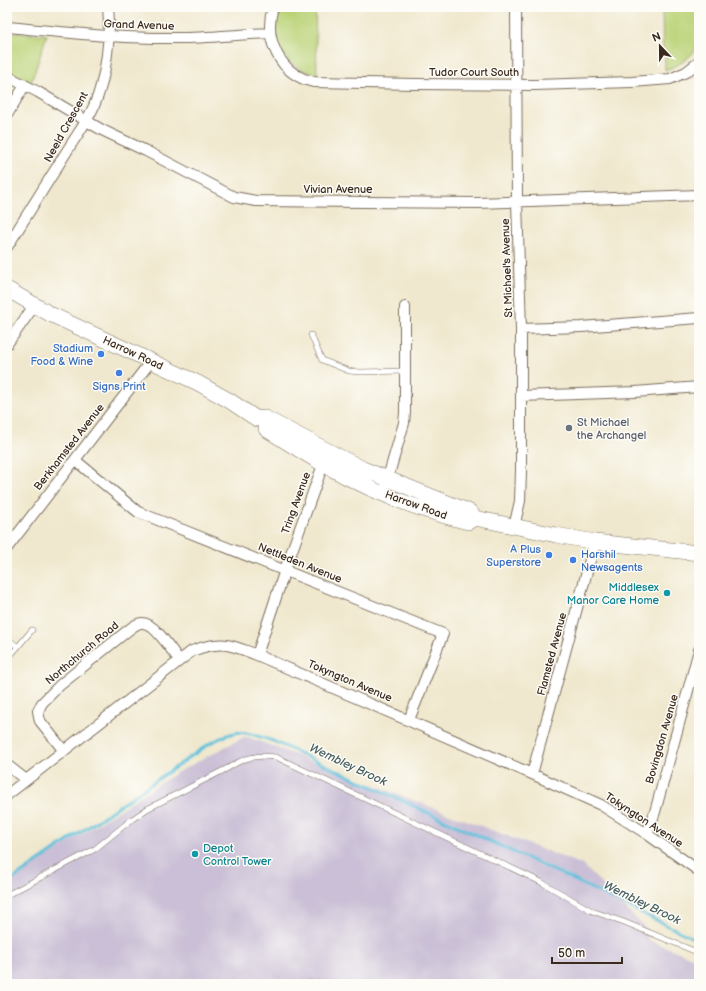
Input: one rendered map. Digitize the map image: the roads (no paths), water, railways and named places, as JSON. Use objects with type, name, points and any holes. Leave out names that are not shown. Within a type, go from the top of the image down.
[{"type":"main road","name":"Harrow Road","points":[[7,289],[34,306],[198,383],[257,418],[258,424],[385,486],[440,515],[468,522],[475,518],[595,542],[699,553]]},
{"type":"street","name":"Neeld Crescent","points":[[7,247],[24,222],[94,106],[103,77],[109,36],[110,24],[108,7]]},
{"type":"street","points":[[270,33],[270,16],[273,7]]},
{"type":"street","name":"St Michael's Avenue","points":[[514,527],[520,501],[522,329],[517,202],[516,7]]},
{"type":"street","name":"Grand Avenue","points":[[7,27],[109,36],[179,38],[270,33]]},
{"type":"street","name":"Tudor Court South","points":[[270,33],[274,48],[279,58],[286,66],[305,80],[330,83],[535,85],[632,82],[670,79],[686,72],[699,62]]},
{"type":"street","name":"Vivian Avenue","points":[[7,76],[86,120],[234,197],[256,201],[517,202],[699,195]]},
{"type":"street","points":[[7,115],[25,85]]},
{"type":"street","points":[[7,344],[34,306]]},
{"type":"street","points":[[385,486],[406,413],[405,306]]},
{"type":"street","points":[[522,329],[581,327],[699,318]]},
{"type":"street","name":"Berkhamsted Avenue","points":[[7,548],[151,362]]},
{"type":"street","points":[[521,396],[635,392],[699,387]]},
{"type":"street","name":"Tring Avenue","points":[[257,655],[285,570],[327,458]]},
{"type":"street","name":"Nettleden Avenue","points":[[75,460],[138,512],[443,634],[409,720]]},
{"type":"street","name":"Flamsted Avenue","points":[[532,774],[595,542]]},
{"type":"street","name":"Northchurch Road","points":[[64,751],[40,720],[38,711],[42,703],[60,685],[136,624],[143,622],[150,625],[179,660]]},
{"type":"street","name":"Tokyngton Avenue","points":[[7,795],[179,660],[192,652],[212,644],[222,644],[236,646],[409,720],[601,805],[647,834],[699,871]]},
{"type":"street","name":"Bovingdon Avenue","points":[[647,834],[696,680],[699,650]]},
{"type":"street","points":[[7,765],[26,780]]},
{"type":"lane","points":[[311,334],[322,360],[348,370],[360,372],[405,371]]},
{"type":"lane","points":[[10,656],[32,630]]},
{"type":"lane","points":[[7,638],[18,647]]},
{"type":"lane","points":[[7,895],[95,849],[147,809],[228,768],[240,760],[256,757],[276,757],[541,882],[592,911],[624,922],[699,953]]},
{"type":"waterway","name":"Wembley Brook","points":[[7,883],[209,744],[227,735],[240,732],[273,741],[574,880],[699,941]]},
{"type":"railway","points":[[262,984],[313,982],[385,984]]},
{"type":"place","name":"Stadium Food & Wine","points":[[101,354]]},
{"type":"place","name":"Signs Print","points":[[119,373]]},
{"type":"place","name":"St Michael the Archangel","points":[[569,428]]},
{"type":"place","name":"A Plus Superstore","points":[[549,555]]},
{"type":"place","name":"Harshil Newsagents","points":[[573,560]]},
{"type":"place","name":"Middlesex Manor Care Home","points":[[667,593]]},
{"type":"place","name":"Depot Control Tower","points":[[195,854]]}]
